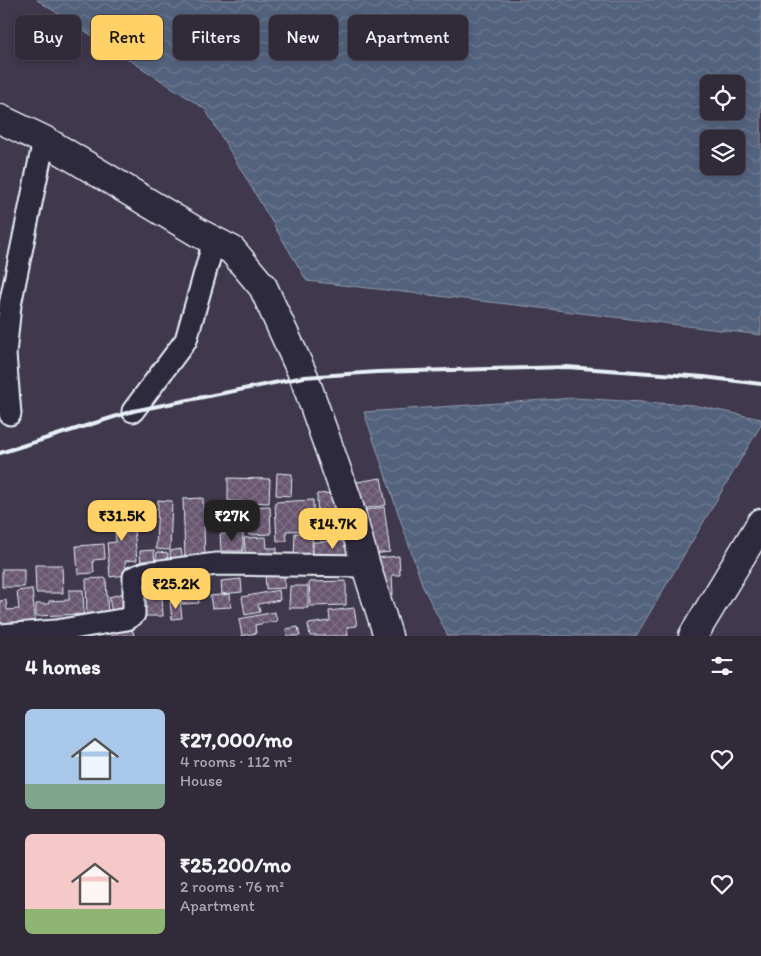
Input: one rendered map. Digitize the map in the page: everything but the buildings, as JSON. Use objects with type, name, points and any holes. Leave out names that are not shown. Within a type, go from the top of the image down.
[{"type":"street","points":[[0,119],[44,140],[232,250],[263,287],[304,377],[347,499],[388,636]]},
{"type":"street","points":[[10,414],[5,354],[10,305],[44,140]]},
{"type":"street","points":[[133,411],[186,340],[214,241]]},
{"type":"street","points":[[693,636],[761,524]]},
{"type":"street","points":[[0,635],[56,631],[127,618],[134,614],[134,577],[145,572],[217,564],[366,566]]},
{"type":"water","points":[[37,0],[761,0],[761,335],[307,281],[205,109],[129,60],[163,60],[163,15],[91,15],[91,35],[81,29],[81,15],[60,15]]},
{"type":"water","points":[[574,398],[693,405],[761,419],[761,425],[636,636],[448,636],[423,587],[364,412]]},
{"type":"railway","points":[[0,453],[133,411],[304,377],[377,372],[567,367],[704,377],[761,384]]}]
